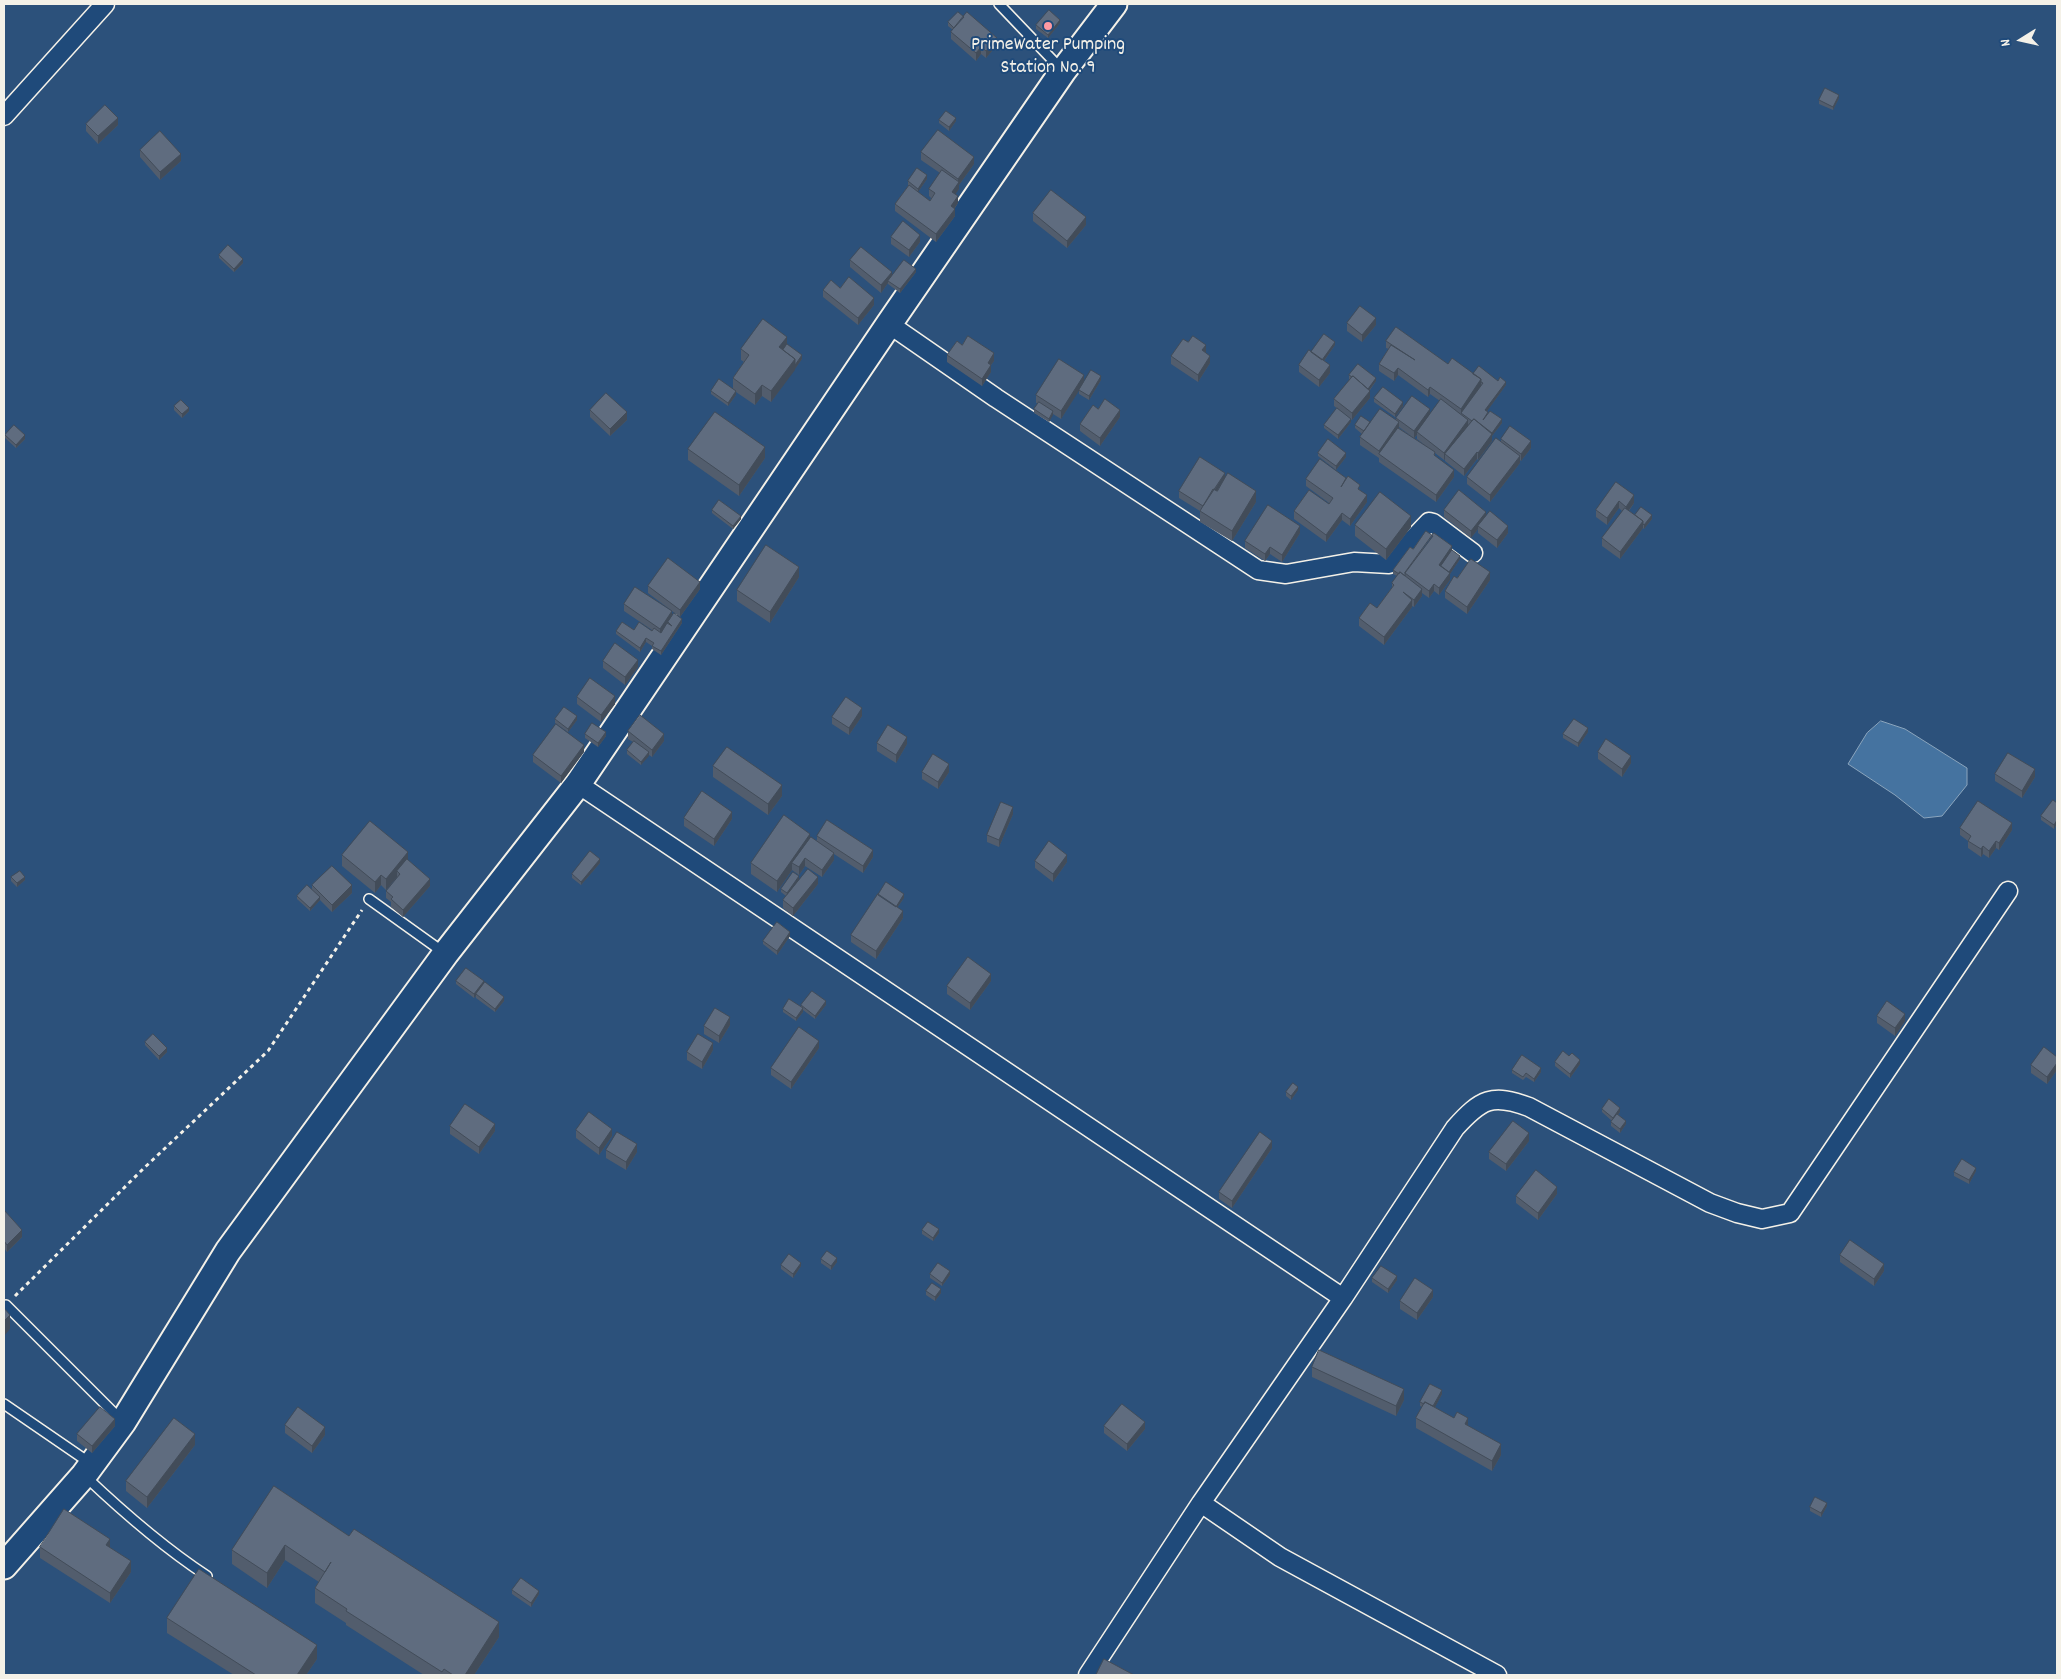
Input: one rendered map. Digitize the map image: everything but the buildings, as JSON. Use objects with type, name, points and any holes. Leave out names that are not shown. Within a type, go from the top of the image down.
[{"type":"street","points":[[4,116],[105,4]]},
{"type":"street","points":[[4,1566],[88,1470],[123,1422],[228,1251],[446,954],[578,784],[1063,71],[1114,4]]},
{"type":"street","points":[[890,324],[996,398],[1258,570],[1286,574],[1354,562],[1389,564],[1429,522],[1473,553]]},
{"type":"street","points":[[578,784],[1343,1298]]},
{"type":"street","points":[[1088,1675],[1201,1503],[1343,1298],[1454,1128],[1470,1111],[1488,1101],[1511,1100],[1529,1107],[1710,1203],[1737,1213],[1762,1219],[1790,1213],[2008,891]]},
{"type":"street","points":[[1201,1503],[1280,1557],[1497,1675]]},
{"type":"lane","points":[[999,4],[1063,71]]},
{"type":"lane","points":[[369,899],[446,954]]},
{"type":"lane","points":[[6,1305],[123,1422]]},
{"type":"lane","points":[[4,1404],[88,1470],[148,1533],[214,1580]]},
{"type":"path","points":[[6,1305],[143,1169],[268,1051],[369,899]]},
{"type":"water","points":[[1881,721],[1905,729],[1967,768],[1967,785],[1942,816],[1924,818],[1895,795],[1848,764],[1867,733]]},
{"type":"place","name":"PrimeWater Pumping Station No. 9","points":[[1048,26]]}]
